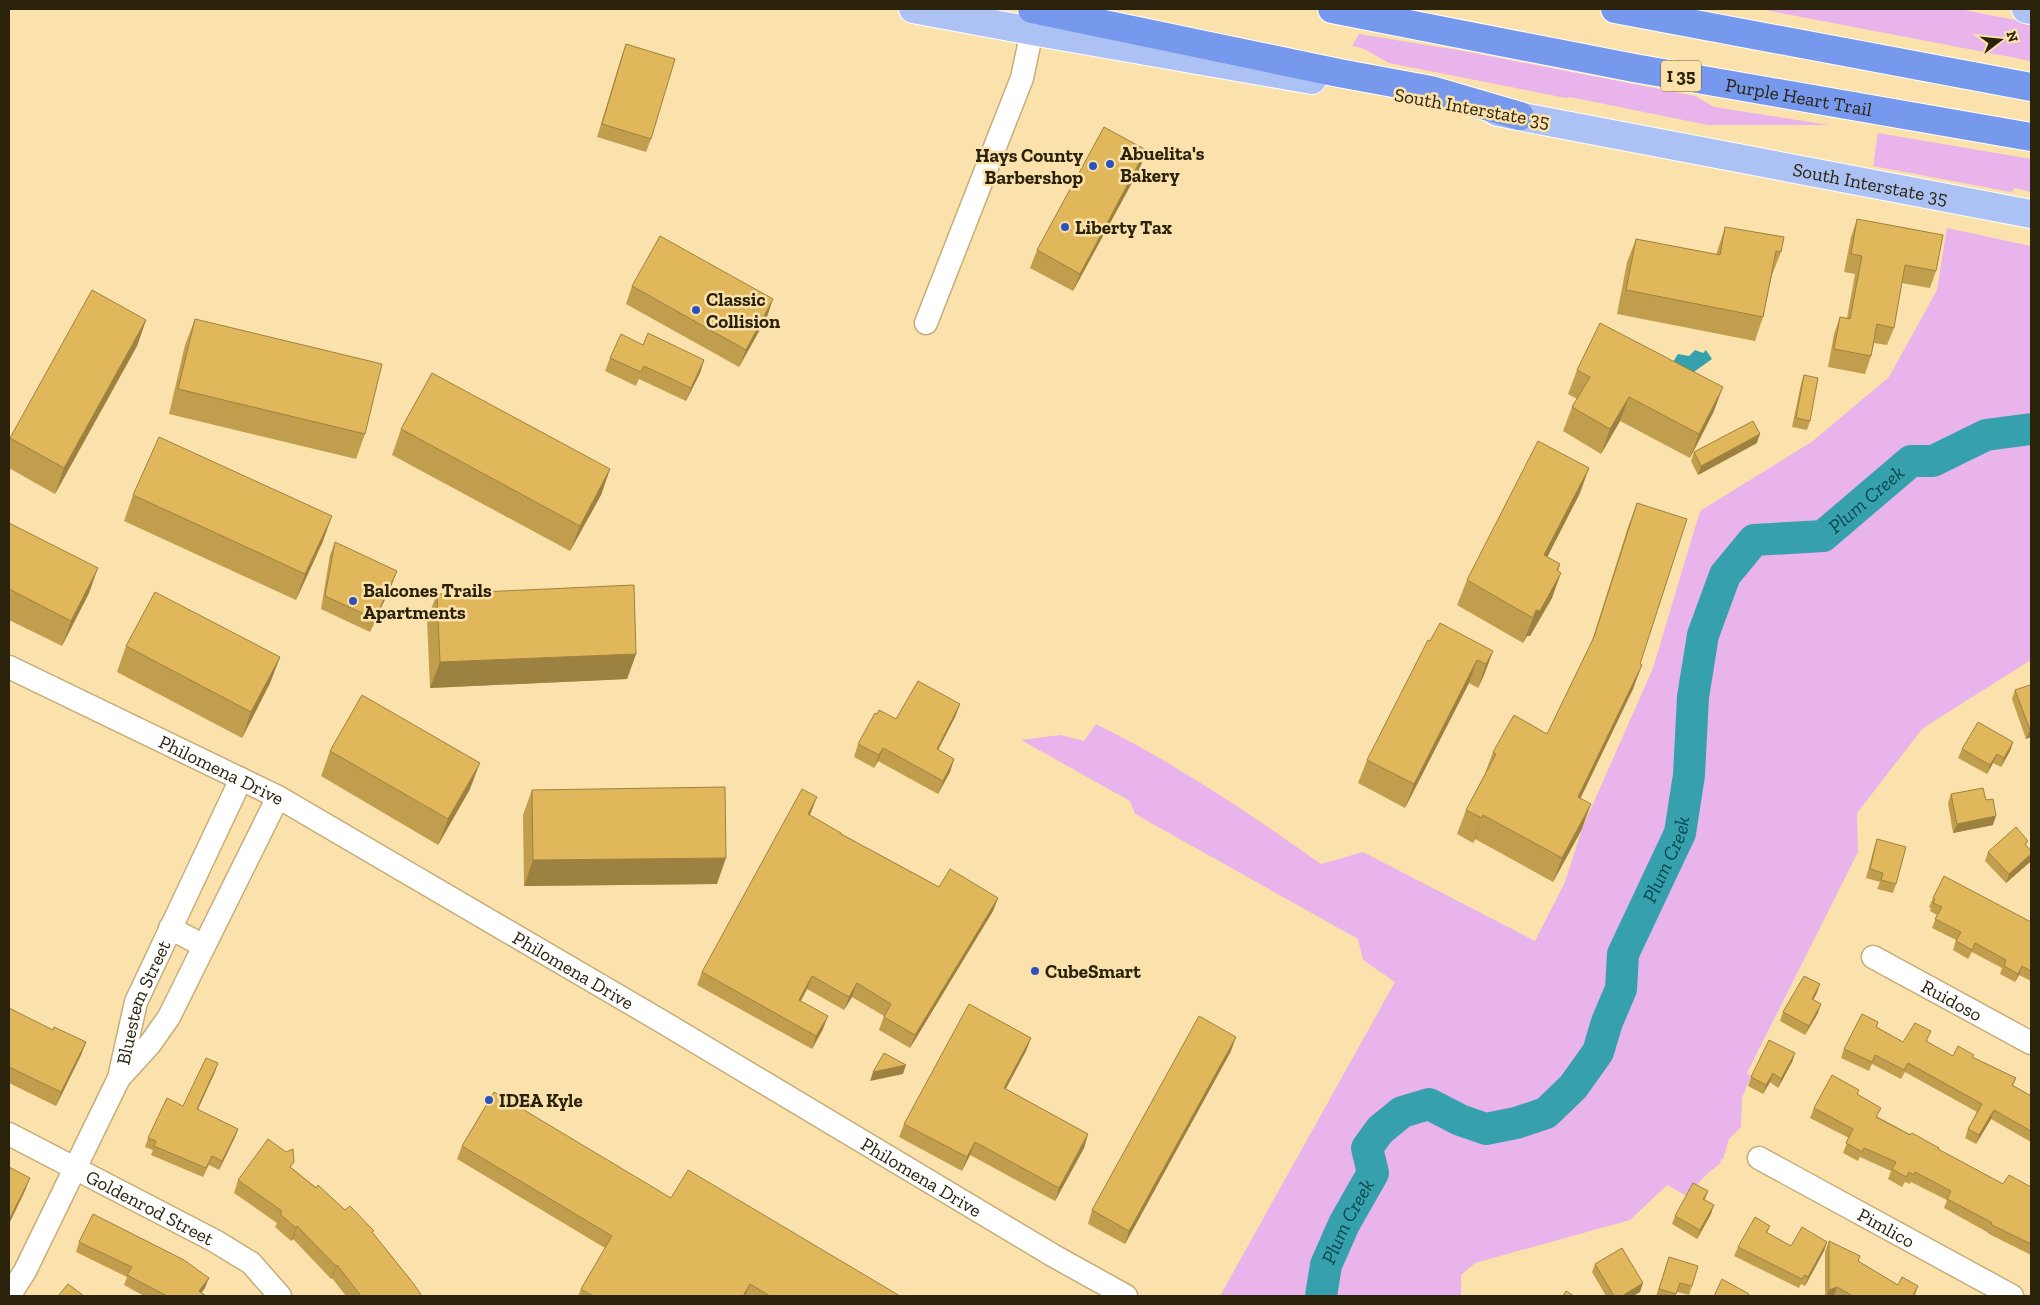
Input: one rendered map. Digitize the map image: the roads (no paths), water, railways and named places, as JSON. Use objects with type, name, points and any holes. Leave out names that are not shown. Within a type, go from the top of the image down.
[{"type":"highway","name":"Purple Heart Trail","points":[[1332,9],[1634,68],[2031,137]]},
{"type":"highway","points":[[1615,9],[2031,87]]},
{"type":"highway","points":[[1032,20],[1431,90],[1520,116]]},
{"type":"main road","points":[[912,9],[1032,20]]},
{"type":"main road","points":[[2026,9],[2031,10]]},
{"type":"main road","name":"South Interstate 35","points":[[1520,116],[2031,214]]},
{"type":"street","points":[[926,323],[1022,78],[1032,20]]},
{"type":"street","name":"Philomena Drive","points":[[9,668],[278,797],[661,1021],[1054,1256],[1126,1296]]},
{"type":"street","name":"Bluestem Street","points":[[9,1296],[25,1271],[119,1078],[136,1002],[241,779]]},
{"type":"street","name":"Bluestem Street","points":[[119,1078],[150,1044],[170,1017],[278,797]]},
{"type":"street","name":"Bluestem Street","points":[[170,928],[204,946]]},
{"type":"street","name":"Ruidoso","points":[[1873,957],[2031,1043]]},
{"type":"street","name":"Goldenrod Street","points":[[9,1134],[215,1241],[251,1264],[280,1296]]},
{"type":"street","name":"Pimlico","points":[[1759,1158],[2012,1296]]},
{"type":"water","points":[[1695,350],[1703,353],[1706,350],[1712,359],[1691,374],[1673,362],[1678,354],[1689,356]]},
{"type":"waterway","name":"Plum Creek","points":[[1321,1296],[1326,1265],[1344,1224],[1373,1173],[1367,1148],[1380,1130],[1402,1112],[1429,1104],[1460,1120],[1486,1129],[1516,1123],[1546,1113],[1573,1087],[1598,1052],[1607,1022],[1621,989],[1623,954],[1680,833],[1689,775],[1693,697],[1703,635],[1725,575],[1754,540],[1823,536],[1911,461],[1933,461],[1986,435],[2031,429]]},
{"type":"place","name":"Abuelita's Bakery","points":[[1110,164]]},
{"type":"place","name":"Hays County Barbershop","points":[[1093,166]]},
{"type":"place","name":"Liberty Tax","points":[[1065,227]]},
{"type":"place","name":"Classic Collision","points":[[696,310]]},
{"type":"place","name":"Balcones Trails Apartments","points":[[353,601]]},
{"type":"place","name":"CubeSmart","points":[[1035,971]]},
{"type":"place","name":"IDEA Kyle","points":[[489,1100]]}]
